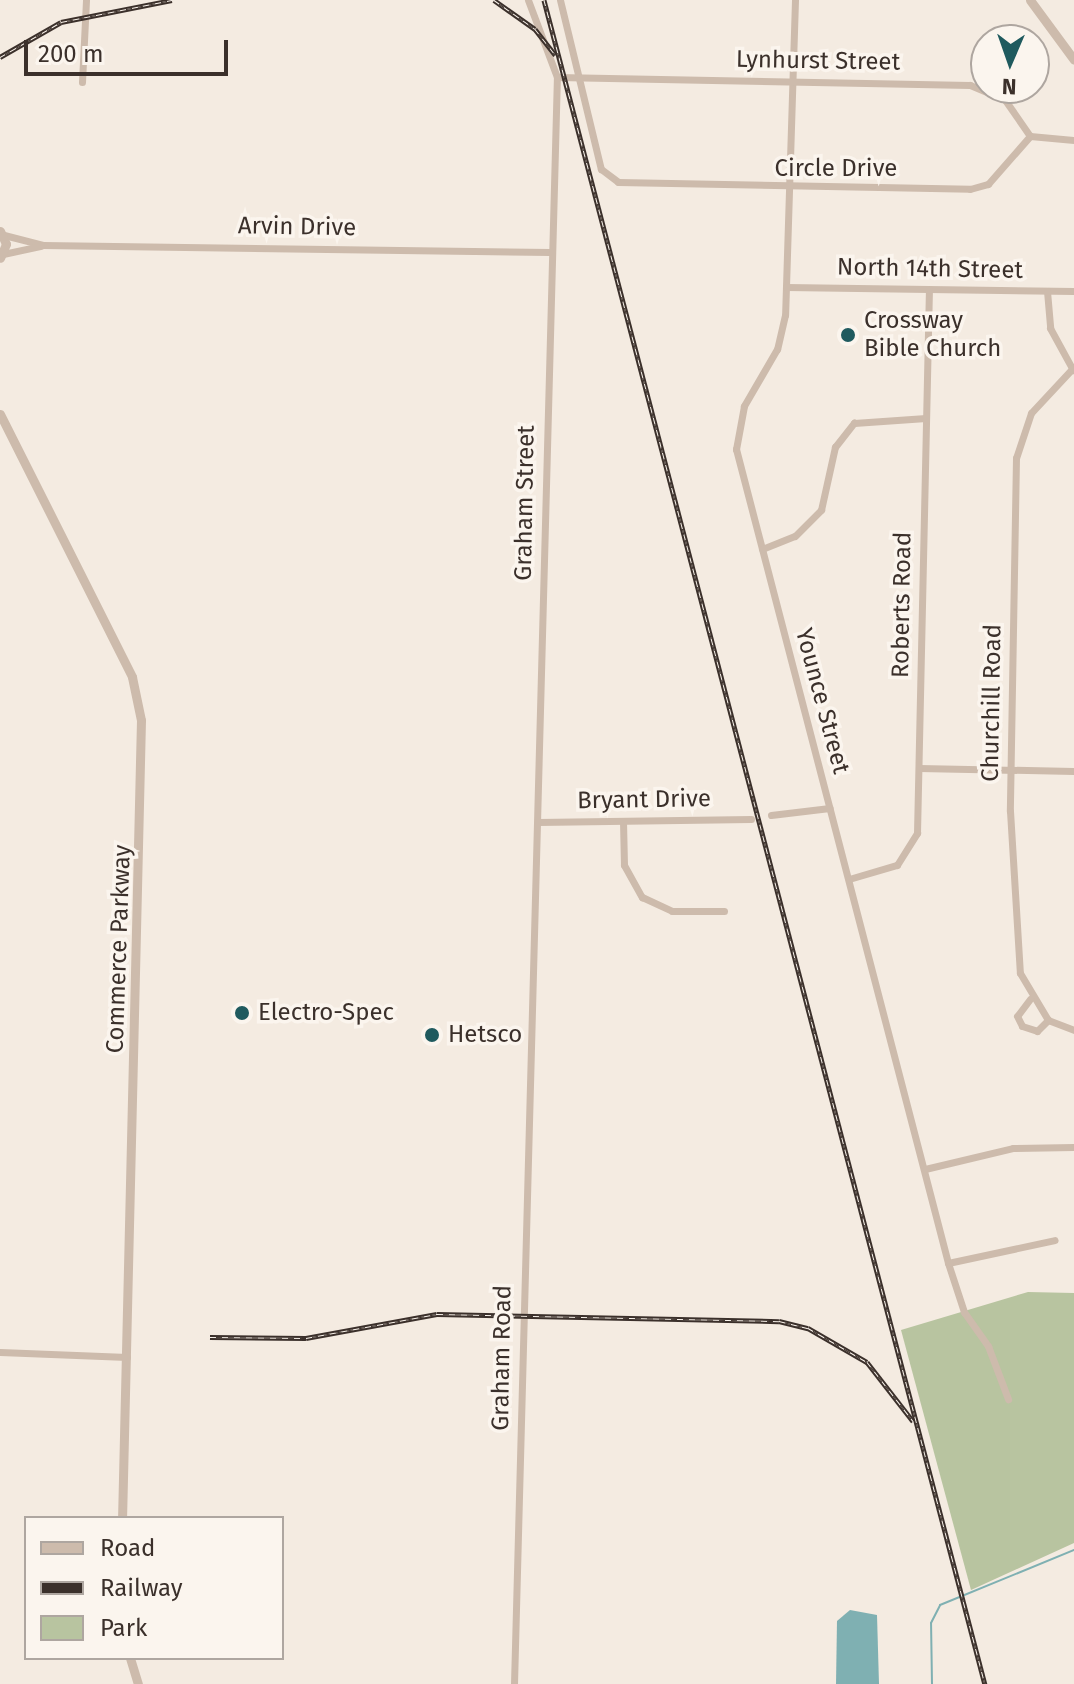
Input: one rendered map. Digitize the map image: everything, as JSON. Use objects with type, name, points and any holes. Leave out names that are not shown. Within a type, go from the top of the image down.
[{"type":"street","points":[[82,82],[86,0]]},
{"type":"street","points":[[528,0],[557,77],[581,76],[560,0]]},
{"type":"street","name":"Younce Street","points":[[795,0],[786,287],[777,349],[737,432],[762,549],[948,1263],[964,1312],[988,1346],[1008,1399]]},
{"type":"street","points":[[1030,0],[1074,60]]},
{"type":"street","name":"Lynhurst Street","points":[[581,76],[970,85],[1005,100],[1030,136]]},
{"type":"street","name":"Circle Drive","points":[[581,76],[601,150],[605,178],[618,182],[788,190],[970,189],[988,184],[1030,136]]},
{"type":"street","name":"Graham Street","points":[[531,1033],[557,77]]},
{"type":"street","points":[[1030,136],[1074,140]]},
{"type":"street","name":"Arvin Drive","points":[[43,245],[2,256],[2,233],[43,245],[550,252]]},
{"type":"street","name":"North 14th Street","points":[[786,287],[1074,291]]},
{"type":"street","name":"Roberts Road","points":[[849,879],[910,853],[919,768],[929,289]]},
{"type":"street","points":[[1047,291],[1050,328],[1073,370]]},
{"type":"street","name":"Churchill Road","points":[[1073,370],[1031,413],[1016,458],[1011,769],[1018,965],[1030,999],[1048,1020],[1074,1030]]},
{"type":"street","name":"Commerce Parkway","points":[[0,414],[132,677],[141,720],[122,1516]]},
{"type":"street","points":[[762,549],[795,536],[821,510],[835,447],[854,423],[926,418]]},
{"type":"street","points":[[919,768],[1074,771]]},
{"type":"street","points":[[771,815],[830,808]]},
{"type":"street","name":"Bryant Drive","points":[[538,822],[751,819]]},
{"type":"street","points":[[623,821],[624,865],[642,897],[672,911],[724,911]]},
{"type":"street","points":[[1030,999],[1017,1016],[1022,1026],[1037,1031],[1048,1020]]},
{"type":"street","name":"Graham Road","points":[[514,1684],[531,1033]]},
{"type":"street","points":[[925,1169],[1013,1148],[1074,1147]]},
{"type":"street","points":[[948,1263],[1055,1240]]},
{"type":"street","points":[[0,1352],[127,1357]]},
{"type":"street","points":[[131,1660],[138,1684]]},
{"type":"green space","points":[[1028,1292],[1074,1293],[1074,1543],[971,1590],[901,1330]]},
{"type":"water","points":[[850,1610],[877,1615],[879,1684],[836,1684],[837,1621]]},
{"type":"waterway","points":[[932,1684],[931,1623],[940,1605],[1074,1550]]},
{"type":"railway","points":[[0,57],[61,22],[172,0]]},
{"type":"railway","points":[[494,0],[535,29],[555,55]]},
{"type":"railway","points":[[544,0],[985,1684]]},
{"type":"railway","points":[[210,1337],[306,1338],[437,1314],[779,1321],[808,1328],[867,1362],[913,1421]]},
{"type":"place","name":"Crossway Bible Church","points":[[848,335]]},
{"type":"place","name":"Electro-Spec","points":[[242,1013]]},
{"type":"place","name":"Hetsco","points":[[432,1035]]}]
